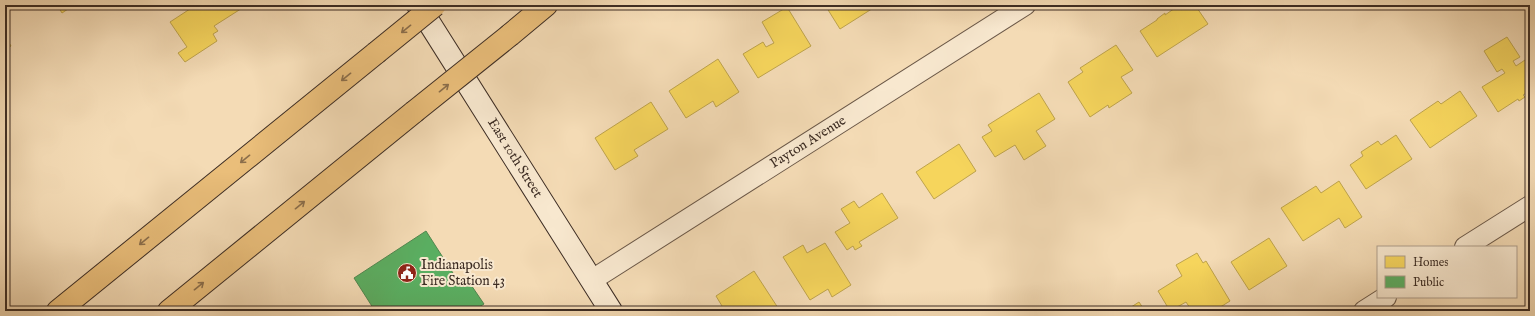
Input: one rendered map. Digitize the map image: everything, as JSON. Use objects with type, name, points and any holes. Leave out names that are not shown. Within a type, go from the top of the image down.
[{"type":"highway","points":[[58,311],[435,5]]},
{"type":"highway","points":[[168,311],[546,5]]},
{"type":"main road","name":"East 10th Street","points":[[418,5],[611,311]]},
{"type":"street","name":"Payton Avenue","points":[[592,280],[1024,5]]},
{"type":"street","points":[[1467,246],[1530,206]]},
{"type":"street","points":[[1364,311],[1384,298]]},
{"type":"building: Homes","points":[[57,5],[74,5],[62,13]]},
{"type":"building: Homes","points":[[196,5],[247,5],[214,26],[218,31],[213,34],[217,41],[185,62],[178,53],[187,47],[170,22]]},
{"type":"building: Homes","points":[[825,5],[878,5],[840,29]]},
{"type":"building: Homes","points":[[1188,5],[1195,5],[1208,24],[1157,57],[1140,31],[1165,13],[1165,15],[1178,6],[1181,10]]},
{"type":"building: Homes","points":[[787,7],[811,46],[758,78],[743,54],[763,42],[766,47],[774,43],[762,22]]},
{"type":"building: Homes","points":[[5,36],[11,46],[5,50]]},
{"type":"building: Homes","points":[[1507,37],[1520,57],[1513,61],[1516,66],[1525,60],[1530,69],[1530,91],[1523,95],[1525,97],[1519,101],[1518,99],[1498,112],[1482,87],[1505,73],[1502,69],[1497,72],[1484,51]]},
{"type":"building: Homes","points":[[1116,45],[1133,70],[1121,77],[1132,93],[1109,108],[1108,105],[1090,117],[1068,82],[1083,72],[1080,68]]},
{"type":"building: Homes","points":[[718,59],[739,92],[716,107],[713,101],[686,118],[669,91]]},
{"type":"building: Homes","points":[[1460,91],[1477,116],[1430,148],[1410,120],[1438,101],[1441,104]]},
{"type":"building: Homes","points":[[1039,93],[1055,119],[1036,131],[1046,146],[1024,160],[1015,145],[995,157],[982,137],[992,131],[988,125]]},
{"type":"building: Homes","points":[[651,102],[668,129],[634,150],[638,156],[615,170],[595,138]]},
{"type":"building: Homes","points":[[1396,135],[1412,159],[1366,189],[1350,165],[1363,156],[1361,152],[1378,141],[1381,145]]},
{"type":"building: Homes","points":[[959,144],[976,171],[934,199],[916,172]]},
{"type":"building: Homes","points":[[1339,181],[1362,217],[1345,228],[1339,218],[1303,241],[1281,208],[1316,186],[1321,193]]},
{"type":"building: Homes","points":[[882,193],[898,218],[859,242],[862,246],[855,250],[853,246],[847,250],[835,232],[850,223],[841,209],[854,201],[859,208]]},
{"type":"building: Homes","points":[[1269,238],[1287,266],[1249,290],[1231,262]]},
{"type":"building: Homes","points":[[825,243],[851,285],[832,297],[828,289],[810,300],[783,257],[803,245],[807,253]]},
{"type":"building: Homes","points":[[1197,253],[1203,263],[1206,261],[1230,301],[1214,311],[1192,311],[1186,302],[1170,311],[1158,291],[1182,276],[1176,265]]},
{"type":"building: Homes","points":[[754,271],[780,311],[725,311],[716,296]]},
{"type":"building: Homes","points":[[1139,302],[1145,311],[1125,311]]},
{"type":"building: Public","name":"Indianapolis Fire Station 43","points":[[426,231],[460,284],[467,279],[484,304],[473,311],[375,311],[354,278]]},
{"type":"place","name":"Indianapolis Fire Station 43","points":[[407,273]]}]
